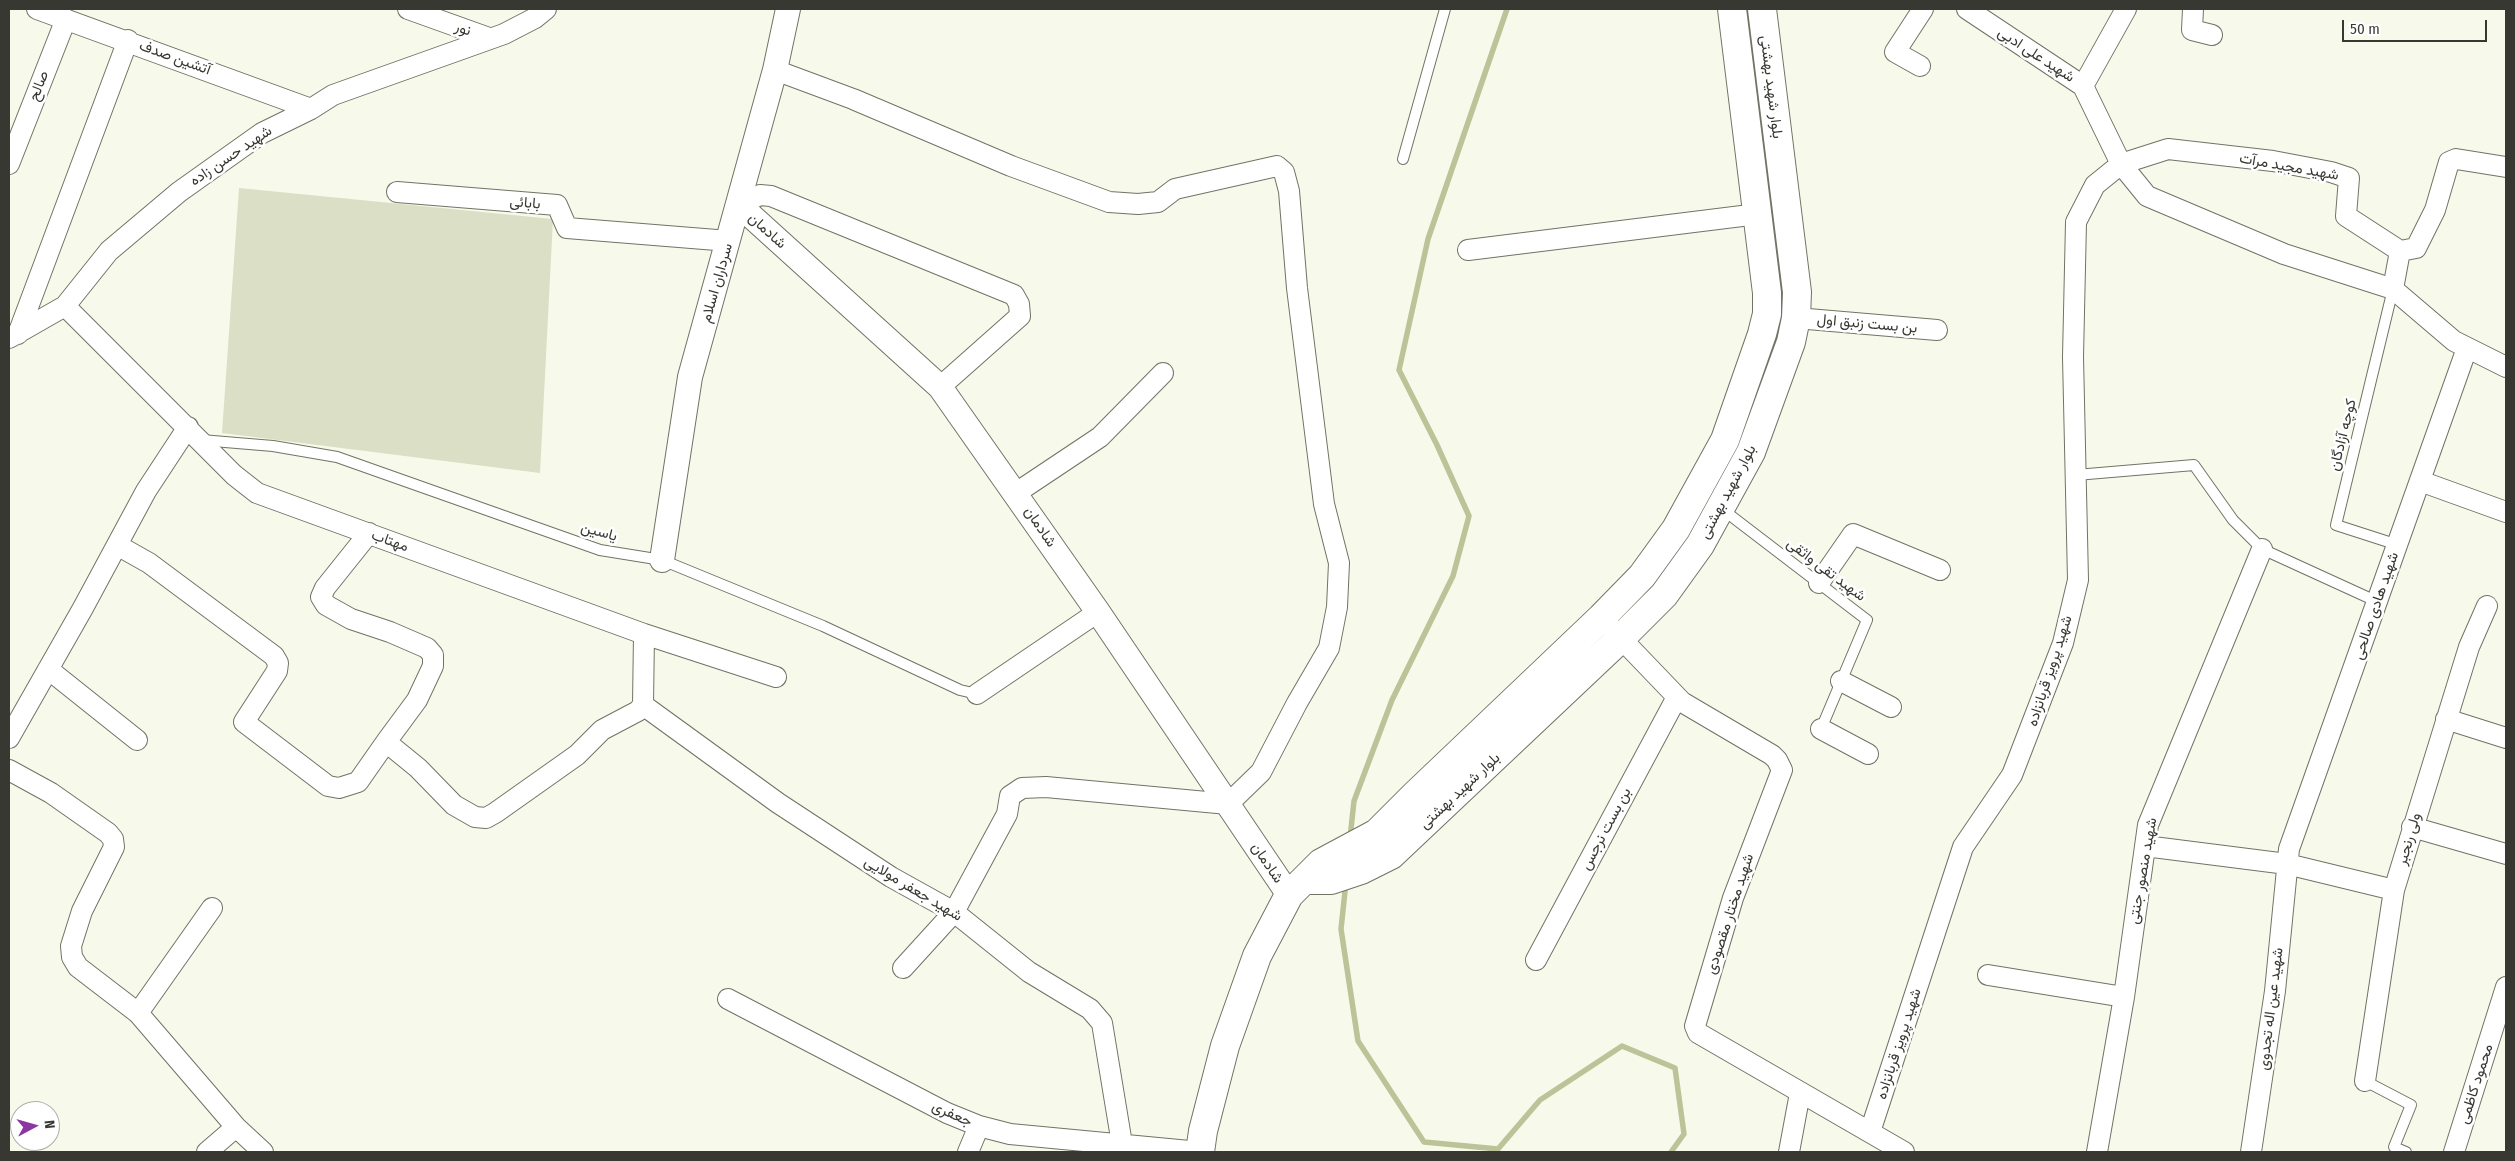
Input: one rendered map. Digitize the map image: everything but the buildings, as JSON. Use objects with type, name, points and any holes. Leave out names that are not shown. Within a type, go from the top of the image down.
[{"type":"main road","name":"بلوار شهید بهشتی","points":[[1384,844],[1422,788],[1601,618],[1642,576],[1676,529],[1725,440],[1762,334],[1767,314],[1767,293],[1758,214],[1732,9]]},
{"type":"main road","name":"بلوار شهید بهشتی","points":[[1384,844],[1621,638],[1664,594],[1700,545],[1751,452],[1790,342],[1796,318],[1796,292],[1762,9]]},
{"type":"main road","points":[[1742,92],[1771,88]]},
{"type":"main road","points":[[1200,1152],[1203,1131],[1225,1046],[1257,956],[1312,879],[1384,844]]},
{"type":"street","name":"آتشین صدف","points":[[37,9],[67,14],[128,40],[311,109]]},
{"type":"street","name":"نور","points":[[408,9],[489,38]]},
{"type":"street","name":"شهید حسن زاده","points":[[13,336],[65,306],[109,252],[179,192],[262,133],[311,109],[333,95],[504,34],[535,18],[546,9]]},
{"type":"street","name":"سرداران اسلام","points":[[662,560],[690,377],[775,70],[788,9]]},
{"type":"street","points":[[1920,66],[1895,52],[1923,9]]},
{"type":"street","name":"شهید علی ادبی","points":[[1967,9],[2083,86],[2121,164],[2147,196],[2284,254],[2393,289]]},
{"type":"street","points":[[2083,86],[2126,9]]},
{"type":"street","points":[[2193,9],[2192,30],[2212,35]]},
{"type":"street","name":"صالح","points":[[9,164],[67,14]]},
{"type":"street","points":[[13,336],[128,40]]},
{"type":"street","points":[[775,70],[853,99],[1011,166],[1109,202],[1138,204],[1158,202],[1175,189],[1265,167],[1277,166],[1284,172],[1291,208],[1297,288],[1324,504],[1339,563],[1337,607],[1329,648],[1297,702],[1261,772],[1228,804],[1054,788],[1022,788],[1010,796],[1006,814],[954,912],[903,968]]},
{"type":"street","name":"شهید مجید مرآت","points":[[2121,164],[2168,149],[2273,161],[2331,172],[2349,178],[2346,216],[2400,251]]},
{"type":"street","points":[[2506,167],[2456,159],[2449,162],[2435,210],[2416,248],[2400,251],[2393,289],[2454,342],[2506,367]]},
{"type":"street","name":"شهید پرویز قربانزاده","points":[[1870,1132],[1963,847],[2012,774],[2062,643],[2078,580],[2073,357],[2076,222],[2095,186],[2121,164]]},
{"type":"street","name":"بابائی","points":[[397,192],[557,205],[566,228],[728,241]]},
{"type":"street","points":[[739,205],[760,195],[771,196],[1014,295],[1019,304],[1020,316],[940,387]]},
{"type":"street","name":"شادمان","points":[[739,205],[940,387],[1016,493],[1228,804],[1312,879]]},
{"type":"street","points":[[1468,250],[1758,214]]},
{"type":"street","name":"مهتاب","points":[[65,306],[234,475],[257,493],[644,634],[776,677]]},
{"type":"street","name":"بن بست زنبق اول","points":[[1796,318],[1937,330]]},
{"type":"street","name":"شهید هادی صالحی","points":[[2287,864],[2289,849],[2467,348]]},
{"type":"street","points":[[1016,493],[1100,437],[1163,373]]},
{"type":"street","points":[[9,738],[146,491],[194,433]]},
{"type":"street","points":[[2420,481],[2506,512]]},
{"type":"street","points":[[117,546],[149,563],[274,656],[278,663],[277,671],[244,722],[328,786],[339,788],[358,782],[417,700],[433,666],[432,655],[427,648],[390,632],[351,619],[326,605],[321,597],[325,588],[369,533]]},
{"type":"street","points":[[1819,583],[1853,534],[1940,570]]},
{"type":"street","name":"شهید منصور جنتی","points":[[2097,1152],[2124,997],[2148,825],[2262,549]]},
{"type":"street","name":"ولی رنجبر","points":[[2365,1081],[2394,890],[2446,718],[2469,648],[2487,606]]},
{"type":"street","points":[[977,694],[1098,612]]},
{"type":"street","name":"شهید مختار مقصودی","points":[[1601,618],[1677,697],[1772,755],[1782,770],[1733,898],[1695,1026],[1698,1033],[1904,1152]]},
{"type":"street","points":[[386,742],[418,768],[454,805],[475,817],[486,818],[577,755],[602,730],[638,711],[643,705],[644,634]]},
{"type":"street","points":[[48,669],[137,740]]},
{"type":"street","points":[[1841,680],[1891,707]]},
{"type":"street","name":"بن بست نرجس","points":[[1536,960],[1677,697]]},
{"type":"street","name":"شهید جعفر مولایی","points":[[643,705],[778,803],[891,877],[954,912],[1029,972],[1090,1009],[1102,1023],[1122,1144]]},
{"type":"street","points":[[2446,718],[2506,738]]},
{"type":"street","points":[[1821,729],[1868,754]]},
{"type":"street","points":[[9,770],[51,792],[108,833],[113,839],[114,847],[82,911],[71,946],[72,957],[78,967],[138,1014],[236,1126],[263,1152]]},
{"type":"street","points":[[2412,827],[2506,854]]},
{"type":"street","points":[[2145,846],[2287,864],[2394,890]]},
{"type":"street","name":"شهید عین اله تجدوی","points":[[2251,1152],[2275,992],[2287,864]]},
{"type":"street","points":[[138,1014],[212,908]]},
{"type":"street","points":[[1988,974],[2124,997]]},
{"type":"street","name":"محمود کاظمی","points":[[2454,1152],[2506,987]]},
{"type":"street","name":"جعفری","points":[[728,999],[947,1114],[979,1126],[1010,1134],[1200,1152]]},
{"type":"street","points":[[1790,1152],[1800,1093]]},
{"type":"street","points":[[207,1152],[236,1126]]},
{"type":"street","points":[[968,1152],[979,1126]]},
{"type":"lane","points":[[1403,160],[1445,9]]},
{"type":"lane","name":"کوچه آزادگان","points":[[2393,289],[2336,525],[2398,545]]},
{"type":"lane","name":"یاسین","points":[[194,433],[337,457],[600,550],[662,560],[823,626],[960,690],[977,694]]},
{"type":"lane","points":[[2076,475],[2194,466],[2233,520],[2262,549],[2378,602]]},
{"type":"lane","name":"شهید تقی واثقی","points":[[1721,508],[1867,620],[1821,729]]},
{"type":"lane","points":[[2365,1081],[2411,1105],[2394,1147],[2406,1152]]},
{"type":"green space","points":[[239,188],[553,219],[540,473],[222,433]]},
{"type":"waterway","points":[[1350,838],[1354,801],[1392,700],[1453,576],[1469,516],[1437,445],[1399,370],[1428,239],[1507,9]]},
{"type":"waterway","points":[[1346,882],[1341,929],[1358,1041],[1424,1142],[1498,1149],[1540,1100],[1622,1046],[1675,1068],[1684,1134],[1671,1152]]}]
